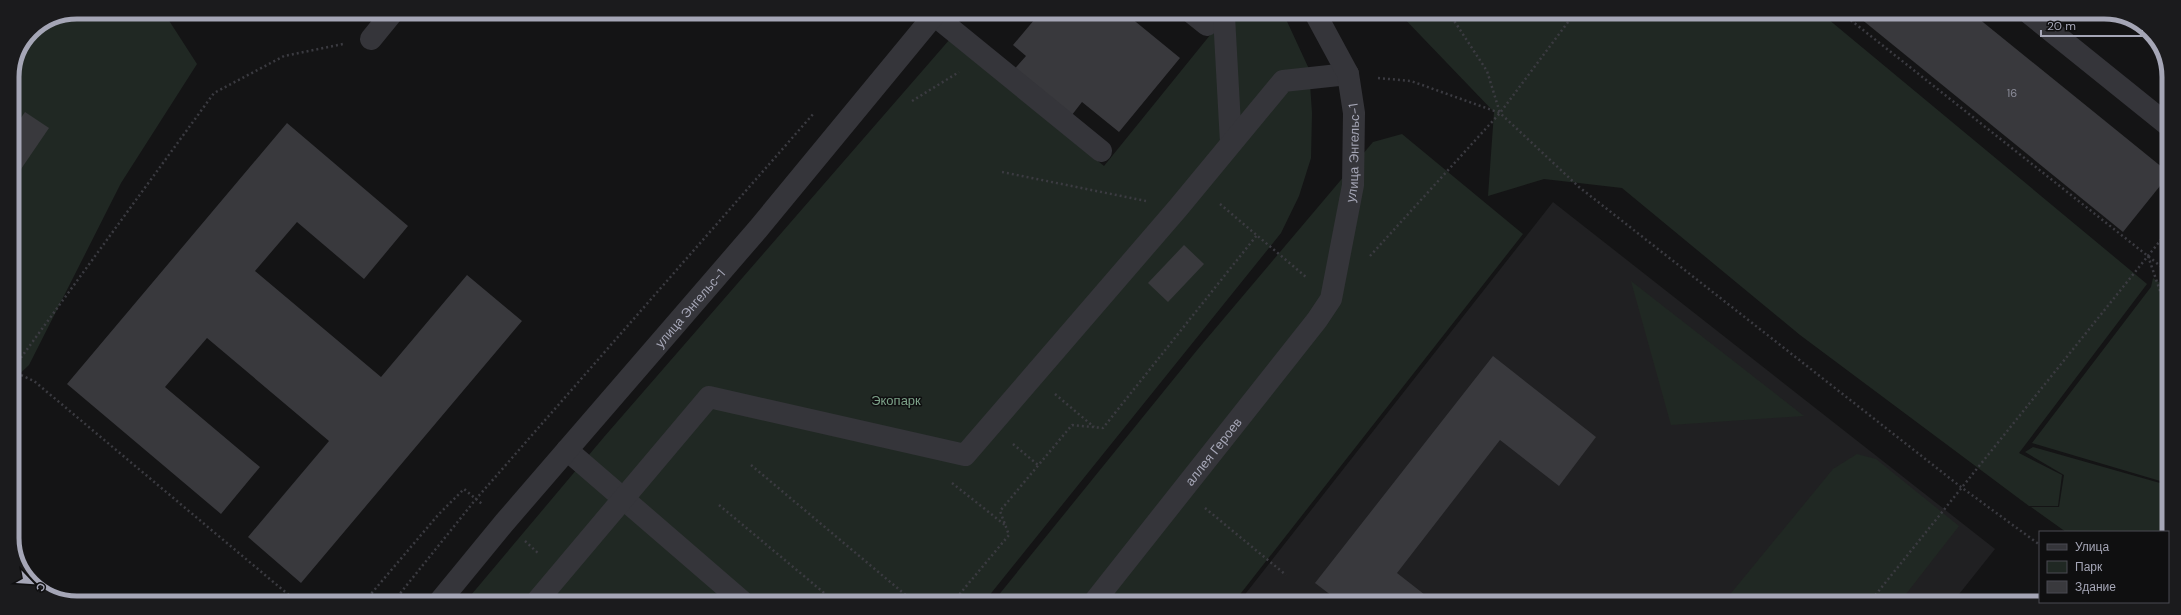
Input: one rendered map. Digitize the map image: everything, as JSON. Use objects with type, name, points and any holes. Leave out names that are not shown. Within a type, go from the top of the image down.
[{"type":"street","points":[[371,39],[387,19]]},
{"type":"street","name":"улица Энгельс-1","points":[[444,596],[504,522],[758,229],[931,19]]},
{"type":"street","points":[[941,19],[1101,151]]},
{"type":"street","points":[[1208,19],[1231,143]]},
{"type":"street","name":"улица Энгельс-1","points":[[1318,19],[1348,74],[1354,113],[1353,185],[1331,299]]},
{"type":"street","points":[[2036,19],[2162,120]]},
{"type":"street","points":[[541,596],[623,497],[709,397],[965,455],[1178,208],[1283,81],[1348,74]]},
{"type":"street","name":"аллея Героев","points":[[1099,596],[1317,320],[1331,299]]},
{"type":"street","points":[[567,450],[736,596]]},
{"type":"path","points":[[1453,19],[1487,70],[1500,113]]},
{"type":"path","points":[[1368,258],[1500,113],[1570,19]]},
{"type":"path","points":[[1849,19],[2162,267]]},
{"type":"path","points":[[19,360],[214,93],[284,56],[371,39]]},
{"type":"path","points":[[912,101],[966,67]]},
{"type":"path","points":[[1348,74],[1411,81],[1500,113],[1578,187],[1961,487],[2039,544]]},
{"type":"path","points":[[398,596],[476,499],[817,109]]},
{"type":"path","points":[[1002,172],[1178,208]]},
{"type":"path","points":[[1196,185],[1331,299]]},
{"type":"path","points":[[958,596],[1008,535],[1000,511],[1038,465],[1072,426],[1103,428],[1257,235]]},
{"type":"path","points":[[1875,596],[2162,238]]},
{"type":"path","points":[[2148,256],[2162,297]]},
{"type":"path","points":[[19,374],[34,381],[290,596]]},
{"type":"path","points":[[1034,376],[1095,427]]},
{"type":"path","points":[[991,426],[1038,465]]},
{"type":"path","points":[[751,465],[907,596]]},
{"type":"path","points":[[369,596],[438,515],[464,489],[504,522],[560,573]]},
{"type":"path","points":[[1183,490],[1286,575]]},
{"type":"path","points":[[719,505],[828,596]]},
{"type":"shaded area","points":[[1553,202],[1995,549],[1958,596],[1244,596]]},
{"type":"green space","points":[[168,19],[197,64],[121,183],[29,365],[19,374],[19,77],[23,55],[36,36],[55,23],[65,20]]},
{"type":"green space","name":"Экопарк","points":[[1213,19],[1286,19],[1309,69],[1312,113],[1311,158],[1299,196],[1281,233],[989,596],[470,596],[604,437],[950,39],[1104,166],[1219,24]]},
{"type":"green space","points":[[1405,19],[1828,19],[2147,284],[2019,453],[2062,475],[2058,506],[2029,506],[1800,335],[1622,188],[1544,179],[1488,196],[1494,112]]},
{"type":"green space","points":[[1402,134],[1523,234],[1239,596],[998,596],[1198,349],[1373,142]]},
{"type":"green space","points":[[2153,278],[2162,285],[2162,482],[2032,443],[2151,287]]},
{"type":"green space","points":[[1631,281],[1804,416],[1671,425]]},
{"type":"green space","points":[[2033,447],[2162,484],[2162,531],[2065,531],[2031,507],[2059,507],[2064,475],[2025,452]]},
{"type":"green space","points":[[1857,454],[1876,459],[1959,526],[1904,596],[1729,596],[1833,469]]},
{"type":"building","points":[[1035,19],[1132,19],[1180,58],[1119,132],[1082,102],[1068,120],[1011,73],[1026,56],[1013,45]]},
{"type":"building","points":[[1861,19],[1979,19],[2162,167],[2162,183],[2123,232]]},
{"type":"building","points":[[25,112],[49,128],[19,172],[19,121]]},
{"type":"building","points":[[287,123],[408,226],[364,279],[297,222],[255,271],[381,377],[467,275],[522,321],[301,583],[248,537],[329,441],[207,338],[165,387],[260,467],[221,514],[67,384]]},
{"type":"building","points":[[1184,245],[1204,264],[1168,302],[1148,283]]},
{"type":"building","points":[[1493,356],[1596,437],[1559,486],[1500,440],[1397,573],[1426,596],[1332,596],[1315,583]]}]
